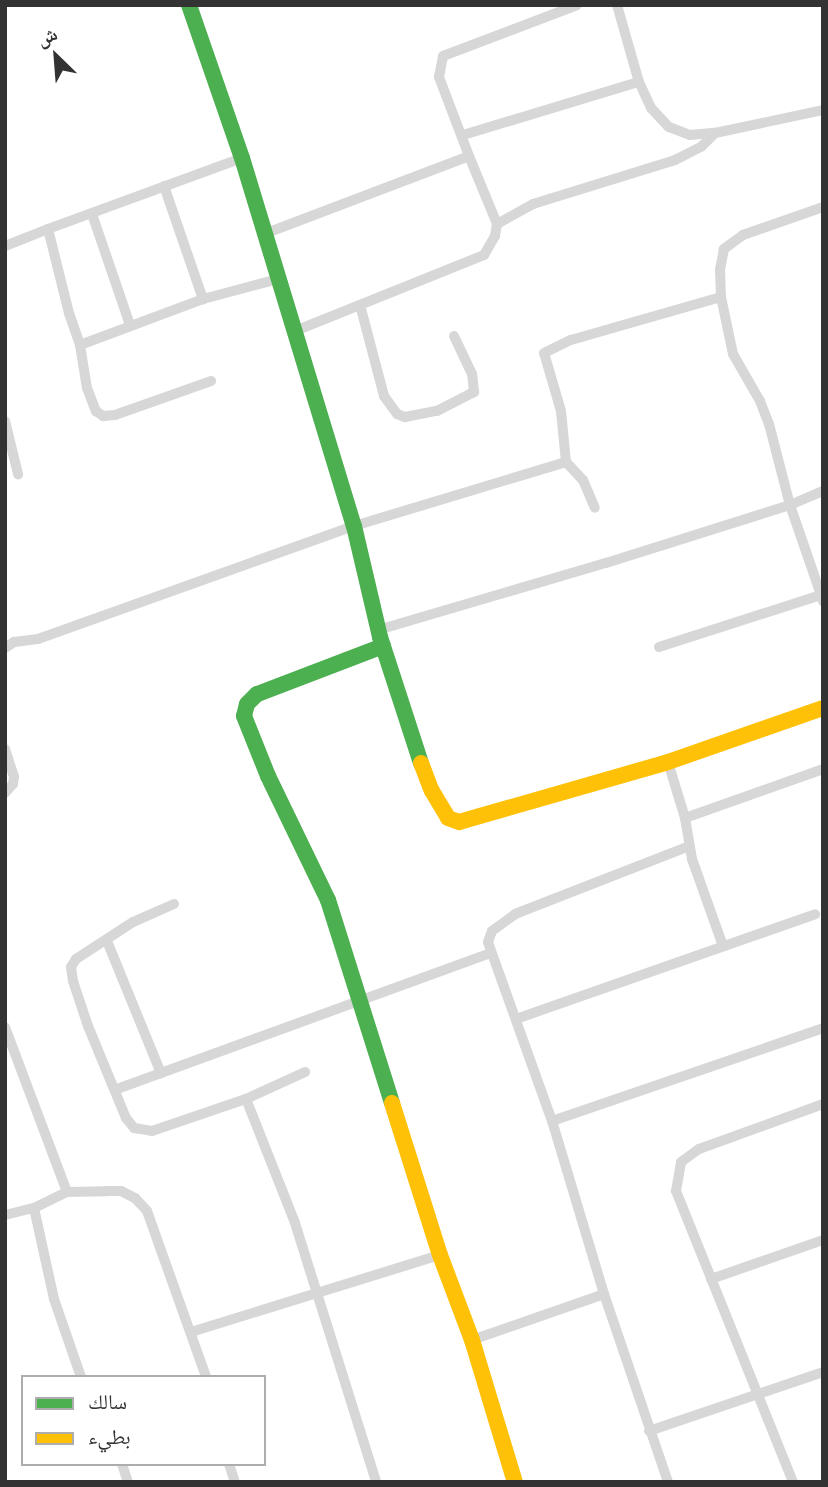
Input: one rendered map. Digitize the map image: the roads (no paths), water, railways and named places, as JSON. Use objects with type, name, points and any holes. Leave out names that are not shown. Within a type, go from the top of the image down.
[{"type":"street","points":[[189,5],[242,158],[354,526],[380,638],[432,791],[447,818],[459,822],[478,819],[668,762],[823,708]]},
{"type":"street","points":[[295,331],[484,255],[495,236],[497,224],[439,77],[443,56],[577,5]]},
{"type":"street","points":[[617,5],[639,82],[651,108],[669,127],[690,135],[715,134],[823,110]]},
{"type":"street","points":[[463,135],[639,82]]},
{"type":"street","points":[[497,224],[533,204],[675,160],[701,146],[715,134]]},
{"type":"street","points":[[264,234],[469,156]]},
{"type":"street","points":[[5,246],[242,158]]},
{"type":"street","points":[[164,186],[203,299]]},
{"type":"street","points":[[659,647],[822,598],[790,505],[769,424],[760,401],[733,354],[721,297],[720,269],[724,249],[743,235],[823,207]]},
{"type":"street","points":[[92,214],[130,325]]},
{"type":"street","points":[[48,229],[66,303],[80,345],[87,388],[96,411],[103,416],[115,415],[211,381]]},
{"type":"street","points":[[80,345],[203,299],[278,279]]},
{"type":"street","points":[[595,508],[583,480],[566,462],[561,411],[544,353],[570,340],[721,297]]},
{"type":"street","points":[[360,304],[384,396],[397,414],[405,417],[437,411],[474,393],[472,374],[454,336]]},
{"type":"street","points":[[5,421],[18,474]]},
{"type":"street","points":[[5,648],[354,526],[566,462]]},
{"type":"street","points":[[515,1482],[472,1340],[440,1255],[328,900],[268,776],[244,716],[247,704],[257,694],[380,638],[790,505],[823,491]]},
{"type":"street","points":[[5,749],[14,777],[13,784],[5,793]]},
{"type":"street","points":[[668,762],[685,818],[688,846],[723,946]]},
{"type":"street","points":[[685,818],[823,769]]},
{"type":"street","points":[[668,1482],[604,1294],[552,1121],[488,942],[492,931],[514,914],[688,846]]},
{"type":"street","points":[[174,904],[133,922],[76,959],[71,967],[88,1026],[117,1089],[126,1118],[134,1128],[152,1131],[246,1099],[305,1072]]},
{"type":"street","points":[[516,1019],[815,914]]},
{"type":"street","points":[[107,941],[161,1073]]},
{"type":"street","points":[[117,1089],[491,953]]},
{"type":"street","points":[[5,1027],[67,1192]]},
{"type":"street","points":[[552,1121],[823,1028]]},
{"type":"street","points":[[246,1099],[295,1223],[376,1482]]},
{"type":"street","points":[[793,1482],[676,1191],[681,1162],[699,1149],[823,1104]]},
{"type":"street","points":[[5,1215],[34,1208],[67,1192],[121,1191],[135,1198],[146,1211],[205,1375]]},
{"type":"street","points":[[34,1208],[54,1298],[80,1375]]},
{"type":"street","points":[[711,1279],[823,1240]]},
{"type":"street","points":[[191,1332],[440,1255]]},
{"type":"street","points":[[472,1340],[604,1294]]},
{"type":"street","points":[[649,1432],[823,1372]]}]
